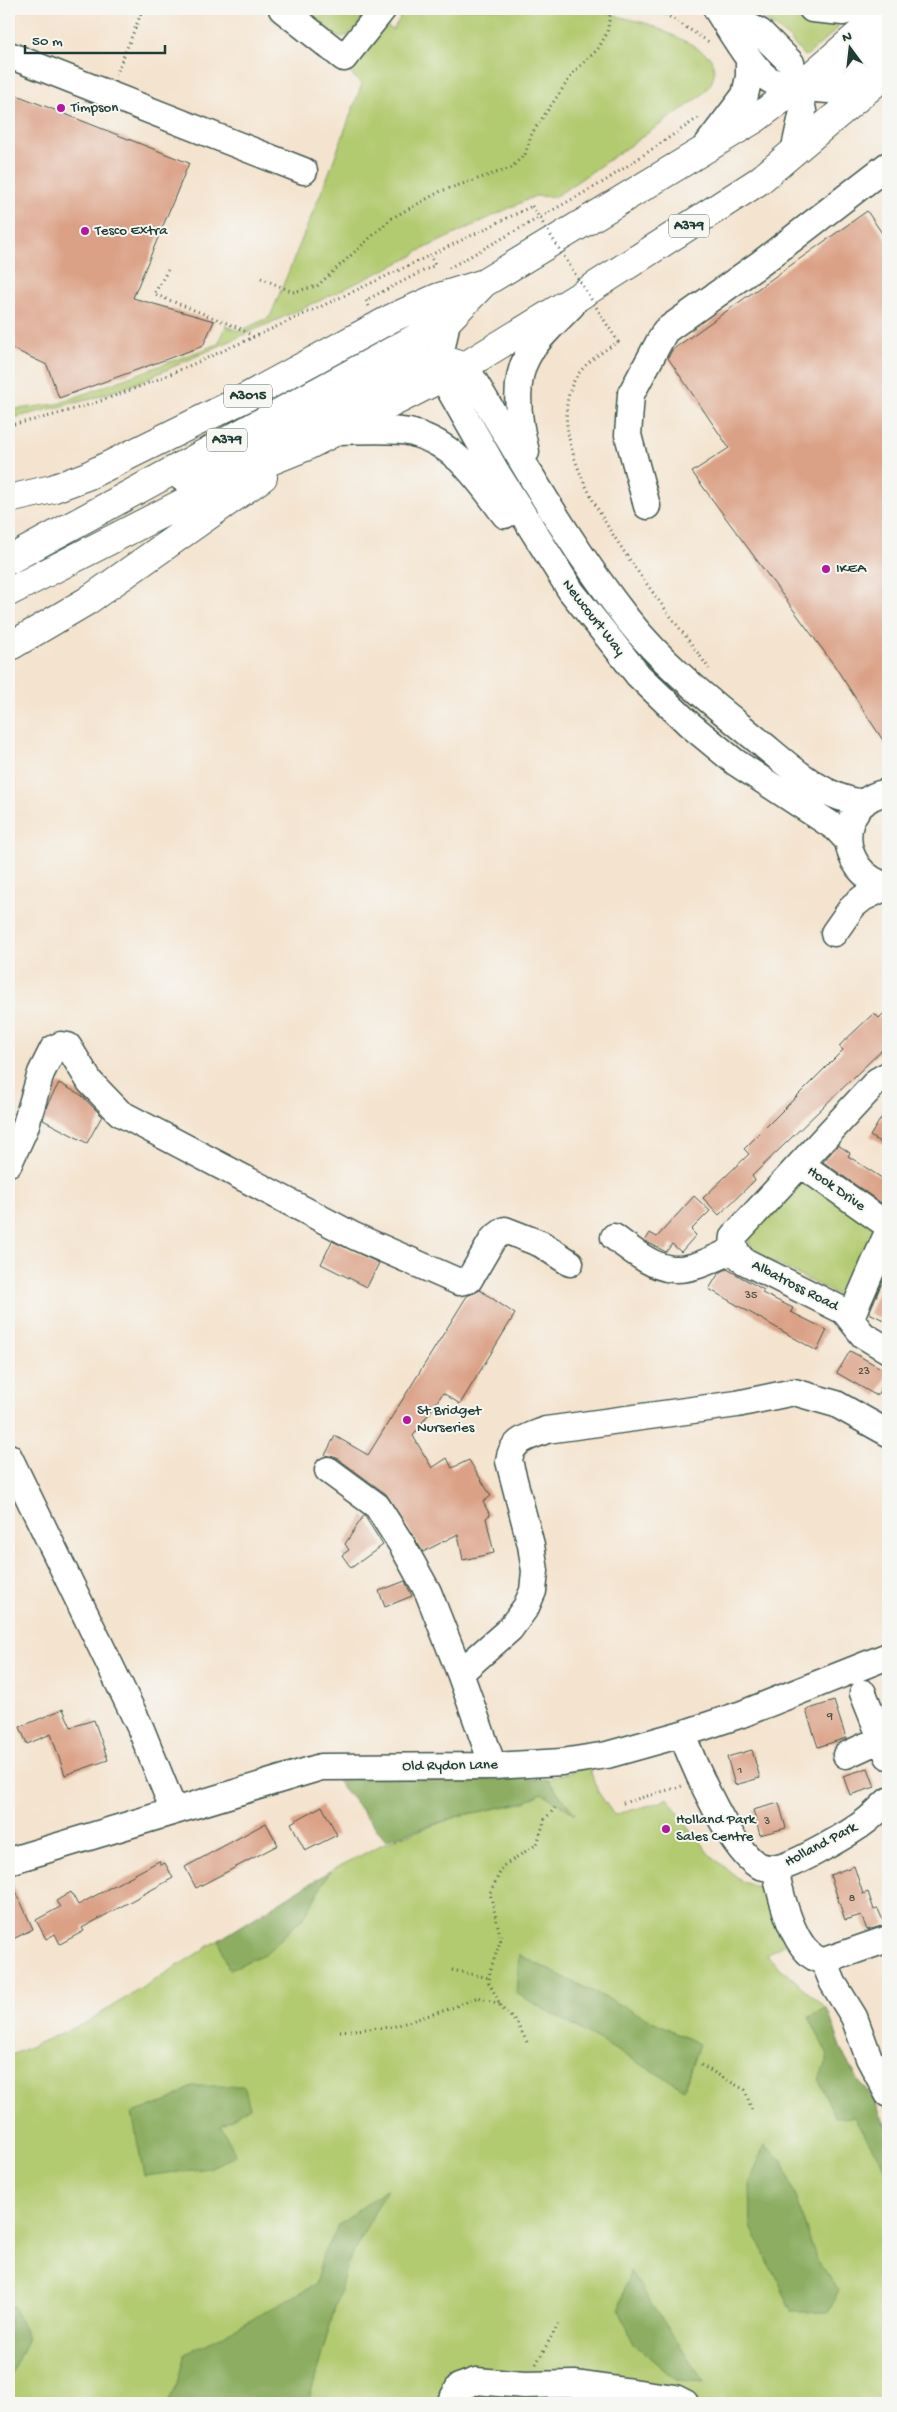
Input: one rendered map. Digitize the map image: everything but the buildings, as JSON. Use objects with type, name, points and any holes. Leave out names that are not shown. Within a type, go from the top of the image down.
[{"type":"main road","name":"A379","points":[[9,560],[70,525],[447,321],[484,283],[755,119],[797,88],[888,9]]},
{"type":"main road","name":"A379","points":[[9,592],[243,472],[305,447],[336,431],[581,295],[759,181],[888,72]]},
{"type":"main road","name":"A3015","points":[[9,499],[52,489],[87,476],[243,398],[392,318],[439,297],[484,283]]},
{"type":"main road","name":"A379","points":[[9,648],[87,601],[305,447]]},
{"type":"street","points":[[282,9],[344,58],[383,9]]},
{"type":"street","points":[[812,9],[842,12],[853,9]]},
{"type":"street","points":[[716,10],[760,32],[791,62],[802,111],[794,152]]},
{"type":"street","points":[[716,10],[749,59],[770,80],[797,88],[829,90],[888,38]]},
{"type":"street","points":[[9,54],[108,95],[304,170]]},
{"type":"street","points":[[702,152],[745,95],[749,77],[749,59]]},
{"type":"street","points":[[647,506],[628,435],[631,394],[665,331],[761,263],[888,165]]},
{"type":"street","points":[[531,473],[519,423],[518,390],[526,358],[581,295]]},
{"type":"street","points":[[70,525],[265,442],[416,364],[449,367],[447,321]]},
{"type":"street","name":"Newcourt Way","points":[[449,367],[531,473],[580,551],[629,621],[691,685],[796,771],[841,798],[864,802]]},
{"type":"street","name":"Newcourt Way","points":[[449,367],[492,465],[571,591],[638,675],[690,724],[735,762],[836,828],[848,841]]},
{"type":"street","points":[[336,431],[411,432],[440,443],[462,460],[520,536],[571,591]]},
{"type":"street","points":[[888,792],[874,796],[864,802],[855,814],[849,827],[848,841],[849,852],[859,870],[872,880],[888,886]]},
{"type":"street","points":[[852,906],[859,870]]},
{"type":"street","points":[[834,933],[852,906],[863,898],[888,886]]},
{"type":"street","points":[[9,1163],[25,1128],[41,1073],[53,1049],[61,1045],[68,1046],[90,1082],[120,1113],[354,1236],[459,1282],[469,1280],[492,1239],[506,1230],[541,1244],[570,1263]]},
{"type":"street","name":"Hook Drive","points":[[735,1243],[877,1081],[888,1075]]},
{"type":"street","name":"Hook Drive","points":[[802,1165],[887,1226],[888,1232],[851,1317]]},
{"type":"street","points":[[614,1237],[641,1258],[668,1269],[689,1269],[735,1243]]},
{"type":"street","name":"Albatross Road","points":[[735,1243],[738,1256],[744,1261],[844,1312],[851,1317],[863,1335],[888,1350]]},
{"type":"street","points":[[460,1673],[510,1629],[526,1607],[533,1591],[534,1562],[509,1461],[510,1453],[518,1441],[546,1430],[737,1404],[794,1392],[836,1404],[888,1433]]},
{"type":"street","points":[[9,1457],[140,1727],[174,1811]]},
{"type":"street","points":[[328,1470],[377,1506],[428,1592],[460,1673],[493,1766]]},
{"type":"street","name":"Old Rydon Lane","points":[[9,1861],[321,1767],[493,1766],[562,1762],[607,1755],[682,1734],[742,1714],[888,1656]]},
{"type":"street","points":[[846,1755],[884,1748],[863,1693]]},
{"type":"street","name":"Holland Park","points":[[682,1734],[700,1777],[735,1842],[748,1859],[762,1867],[775,1868],[795,1861],[866,1821],[888,1801]]},
{"type":"street","name":"Holland Park","points":[[775,1868],[784,1903],[799,1942],[818,1960],[824,1961]]},
{"type":"street","points":[[888,1939],[824,1961],[833,1983],[854,2017],[870,2058],[888,2094]]},
{"type":"street","points":[[450,2403],[459,2387],[476,2380],[524,2385],[576,2384],[675,2398],[685,2403]]},
{"type":"path","points":[[108,95],[143,9]]},
{"type":"path","points":[[261,278],[293,292],[318,286],[392,218],[441,191],[511,168],[525,154],[532,133],[574,72],[598,49],[607,33],[611,9]]},
{"type":"path","points":[[651,9],[667,15],[711,42]]},
{"type":"path","points":[[449,268],[605,181],[705,114]]},
{"type":"path","points":[[9,425],[88,407],[128,393],[430,256],[532,206],[618,342],[581,369],[569,394],[567,417],[576,463],[595,505],[628,558],[710,673]]},
{"type":"path","points":[[366,300],[435,265],[430,256]]},
{"type":"path","points":[[168,270],[154,294],[239,328],[254,337]]},
{"type":"path","points":[[623,1803],[673,1789],[700,1777]]},
{"type":"path","points":[[527,2042],[517,2023],[500,2004],[489,1983],[502,1939],[490,1893],[504,1866],[537,1844],[545,1819],[556,1808]]},
{"type":"path","points":[[452,1970],[489,1978]]},
{"type":"path","points":[[340,2031],[392,2027],[449,2009],[478,1997],[500,2004]]},
{"type":"path","points":[[701,2065],[745,2090],[752,2111]]},
{"type":"path","points":[[524,2385],[559,2323]]},
{"type":"green space","points":[[298,9],[359,9],[362,20],[348,35],[336,36],[329,33]]},
{"type":"green space","points":[[405,9],[589,9],[649,24],[691,44],[710,57],[715,70],[712,82],[700,97],[555,197],[535,196],[321,300],[135,384],[91,399],[9,419],[9,410],[57,404],[218,344],[226,326],[240,331],[270,317],[327,178],[362,84],[348,71],[352,59],[384,24],[393,30]]},
{"type":"green space","points":[[760,9],[835,23],[838,26],[809,54],[804,56],[788,37],[754,11]]},
{"type":"green space","points":[[805,1172],[880,1225],[846,1299],[750,1251],[749,1230]]},
{"type":"green space","points":[[589,1767],[598,1792],[614,1815],[661,1802],[667,1798],[709,1854],[743,1882],[758,1887],[788,1942],[766,1955],[827,2009],[845,2058],[861,2084],[872,2096],[888,2131],[888,2403],[9,2403],[9,2056],[87,2022],[330,1871],[385,1843],[459,1816],[525,1802],[542,1793],[574,1813],[547,1779]]},
{"type":"green space","points":[[333,1776],[433,1780],[547,1779],[575,1814],[542,1793],[525,1802],[459,1816],[386,1840]]},
{"type":"green space","points":[[330,1871],[305,1916],[266,1953],[229,1970],[219,1940]]},
{"type":"green space","points":[[519,1955],[699,2044],[684,2089],[516,1993]]},
{"type":"green space","points":[[827,2009],[845,2058],[861,2084],[872,2096],[888,2131],[888,2174],[854,2117],[835,2118],[819,2080],[828,2056],[809,2017]]},
{"type":"green space","points":[[193,2086],[244,2086],[250,2107],[221,2126],[236,2155],[209,2168],[144,2176],[132,2113],[166,2102]]},
{"type":"green space","points":[[764,2145],[783,2161],[817,2261],[839,2290],[828,2312],[793,2312],[751,2227],[750,2183]]},
{"type":"green space","points":[[387,2188],[347,2265],[308,2403],[168,2403],[175,2390],[185,2354],[315,2285],[323,2254],[338,2226]]},
{"type":"green space","points":[[630,2271],[704,2382],[676,2380],[633,2343],[619,2308]]},
{"type":"green space","points":[[13,2306],[28,2338],[9,2378],[9,2307]]},
{"type":"place","name":"Timpson","points":[[61,108]]},
{"type":"place","name":"Tesco Extra","points":[[85,231]]},
{"type":"place","name":"IKEA","points":[[826,569]]},
{"type":"place","name":"St Bridget Nurseries","points":[[407,1420]]},
{"type":"place","name":"Holland Park Sales Centre","points":[[666,1829]]}]
